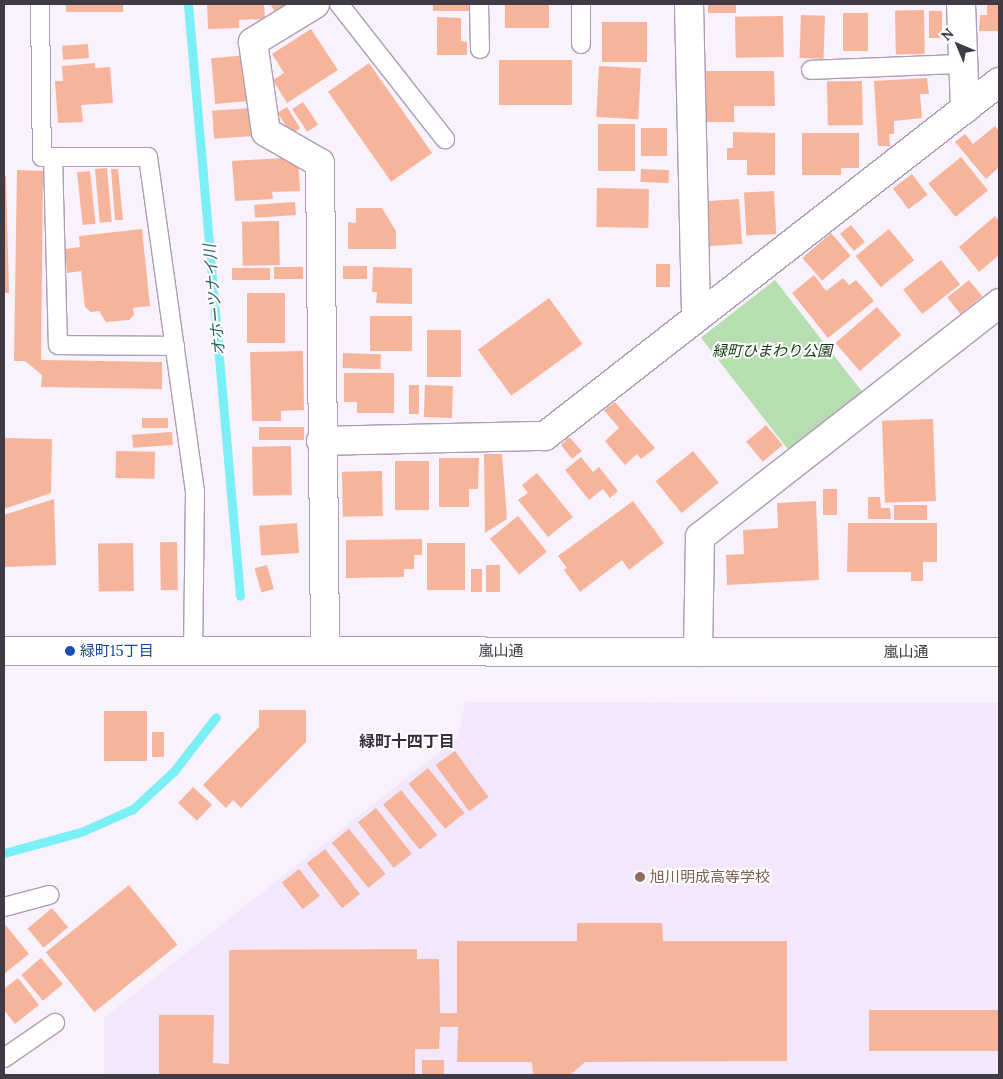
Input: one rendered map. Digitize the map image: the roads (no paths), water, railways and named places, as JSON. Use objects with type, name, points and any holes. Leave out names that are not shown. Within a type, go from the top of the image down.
[{"type":"street","points":[[314,4],[253,42],[266,132],[320,163],[321,440],[325,651]]},
{"type":"street","points":[[688,4],[696,316]]},
{"type":"street","points":[[961,4],[965,109]]},
{"type":"street","points":[[321,440],[545,436],[696,316],[999,82]]},
{"type":"street","points":[[698,652],[700,537],[999,303]]},
{"type":"street","name":"嵐山通","points":[[4,651],[193,653],[325,651],[999,652]]},
{"type":"lane","points":[[40,4],[42,157],[148,157],[195,492],[193,653]]},
{"type":"lane","points":[[339,4],[445,139]]},
{"type":"lane","points":[[479,4],[480,49]]},
{"type":"lane","points":[[581,4],[581,44]]},
{"type":"lane","points":[[811,70],[963,64]]},
{"type":"lane","points":[[53,157],[58,345],[175,346]]},
{"type":"lane","points":[[4,906],[48,895]]},
{"type":"lane","points":[[4,1058],[54,1023]]},
{"type":"waterway","name":"オホーツナイ川","points":[[188,4],[240,596]]},
{"type":"waterway","name":"オホーツナイ川","points":[[4,853],[81,832],[133,809],[174,771],[216,717]]},
{"type":"place","name":"緑町15丁目","points":[[70,651]]},
{"type":"place","name":"旭川明成高等学校","points":[[640,877]]},
{"type":"district","name":"緑町十四丁目","points":[[407,741]]},
{"type":"park label","name":"緑町ひまわり公園","points":[[772,351]]}]
